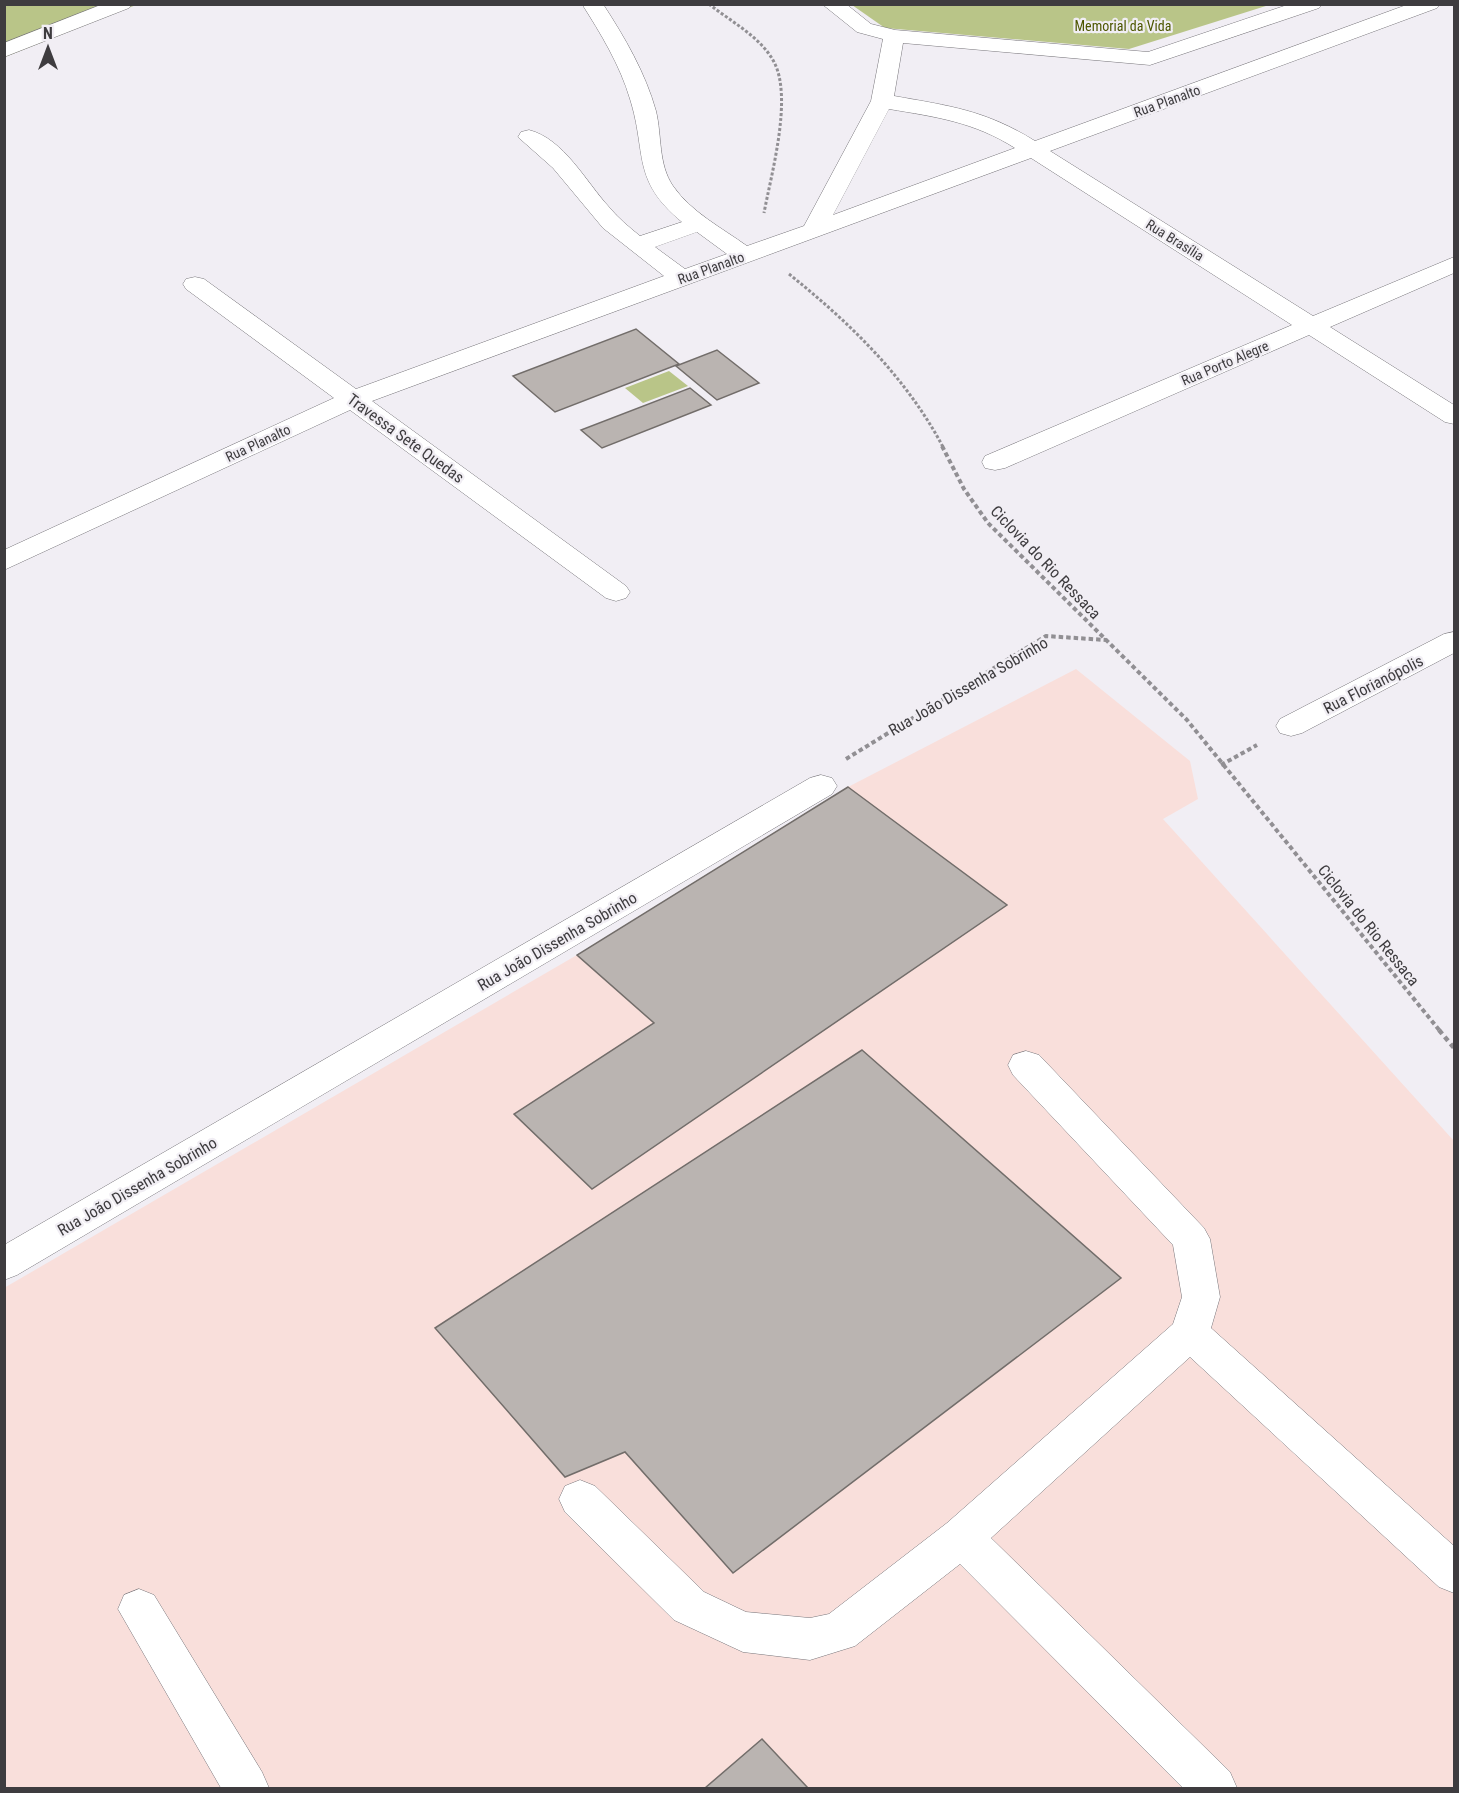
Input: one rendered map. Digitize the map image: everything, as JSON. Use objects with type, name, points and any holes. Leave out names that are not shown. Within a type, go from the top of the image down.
[{"type":"street","points":[[4,51],[122,4]]},
{"type":"street","points":[[592,4],[614,36],[635,78],[646,115],[649,146],[658,180],[678,206],[752,253]]},
{"type":"street","points":[[832,4],[892,46],[1150,59],[1312,4]]},
{"type":"street","name":"Rua Planalto","points":[[4,561],[353,399],[1430,4]]},
{"type":"street","points":[[813,230],[882,101],[892,46]]},
{"type":"street","name":"Rua Brasília","points":[[882,101],[980,120],[1033,150],[1455,416]]},
{"type":"street","points":[[529,137],[551,151],[601,213],[638,245],[682,278]]},
{"type":"street","points":[[638,245],[702,223]]},
{"type":"street","name":"Rua Porto Alegre","points":[[995,462],[1455,264]]},
{"type":"street","name":"Travessa Sete Quedas","points":[[195,284],[616,592]]},
{"type":"street","name":"Rua Florianópolis","points":[[1291,726],[1455,641]]},
{"type":"street","name":"Rua João Dissenha Sobrinho","points":[[4,1264],[821,786]]},
{"type":"street","points":[[580,1499],[690,1606],[743,1632],[810,1639],[840,1632],[962,1537],[1190,1333],[1201,1297],[1191,1239],[1026,1065]]},
{"type":"street","points":[[1190,1333],[1455,1573]]},
{"type":"street","points":[[962,1537],[1214,1788]]},
{"type":"street","points":[[139,1609],[246,1788]]},
{"type":"path","points":[[710,4],[757,43],[775,63],[781,84],[781,105],[752,253]]},
{"type":"path","name":"Ciclovia do Rio Ressaca","points":[[752,253],[818,297],[890,366],[930,423],[964,489],[988,523],[1187,720],[1455,1048]]},
{"type":"path","name":"Rua João Dissenha Sobrinho","points":[[821,786],[846,758],[1046,636],[1107,640]]},
{"type":"shaded area","points":[[1076,669],[1190,761],[1198,799],[1163,819],[1454,1141],[1454,1788],[5,1788],[4,1288],[577,955],[848,787]]},
{"type":"green space","points":[[5,5],[136,5],[5,57]]},
{"type":"green space","name":"Memorial da Vida","points":[[852,5],[1269,5],[1129,49],[885,28]]},
{"type":"green space","points":[[669,371],[688,386],[643,403],[625,388]]},
{"type":"building","points":[[636,329],[679,364],[555,412],[513,376]]},
{"type":"building","points":[[717,350],[759,383],[717,400],[676,366]]},
{"type":"building","points":[[690,388],[711,405],[602,448],[581,430]]},
{"type":"building","points":[[848,787],[1007,905],[592,1189],[514,1114],[654,1023],[577,955]]},
{"type":"building","points":[[862,1050],[1121,1278],[733,1573],[625,1452],[565,1477],[435,1328]]},
{"type":"building","points":[[762,1739],[808,1788],[705,1788]]}]
